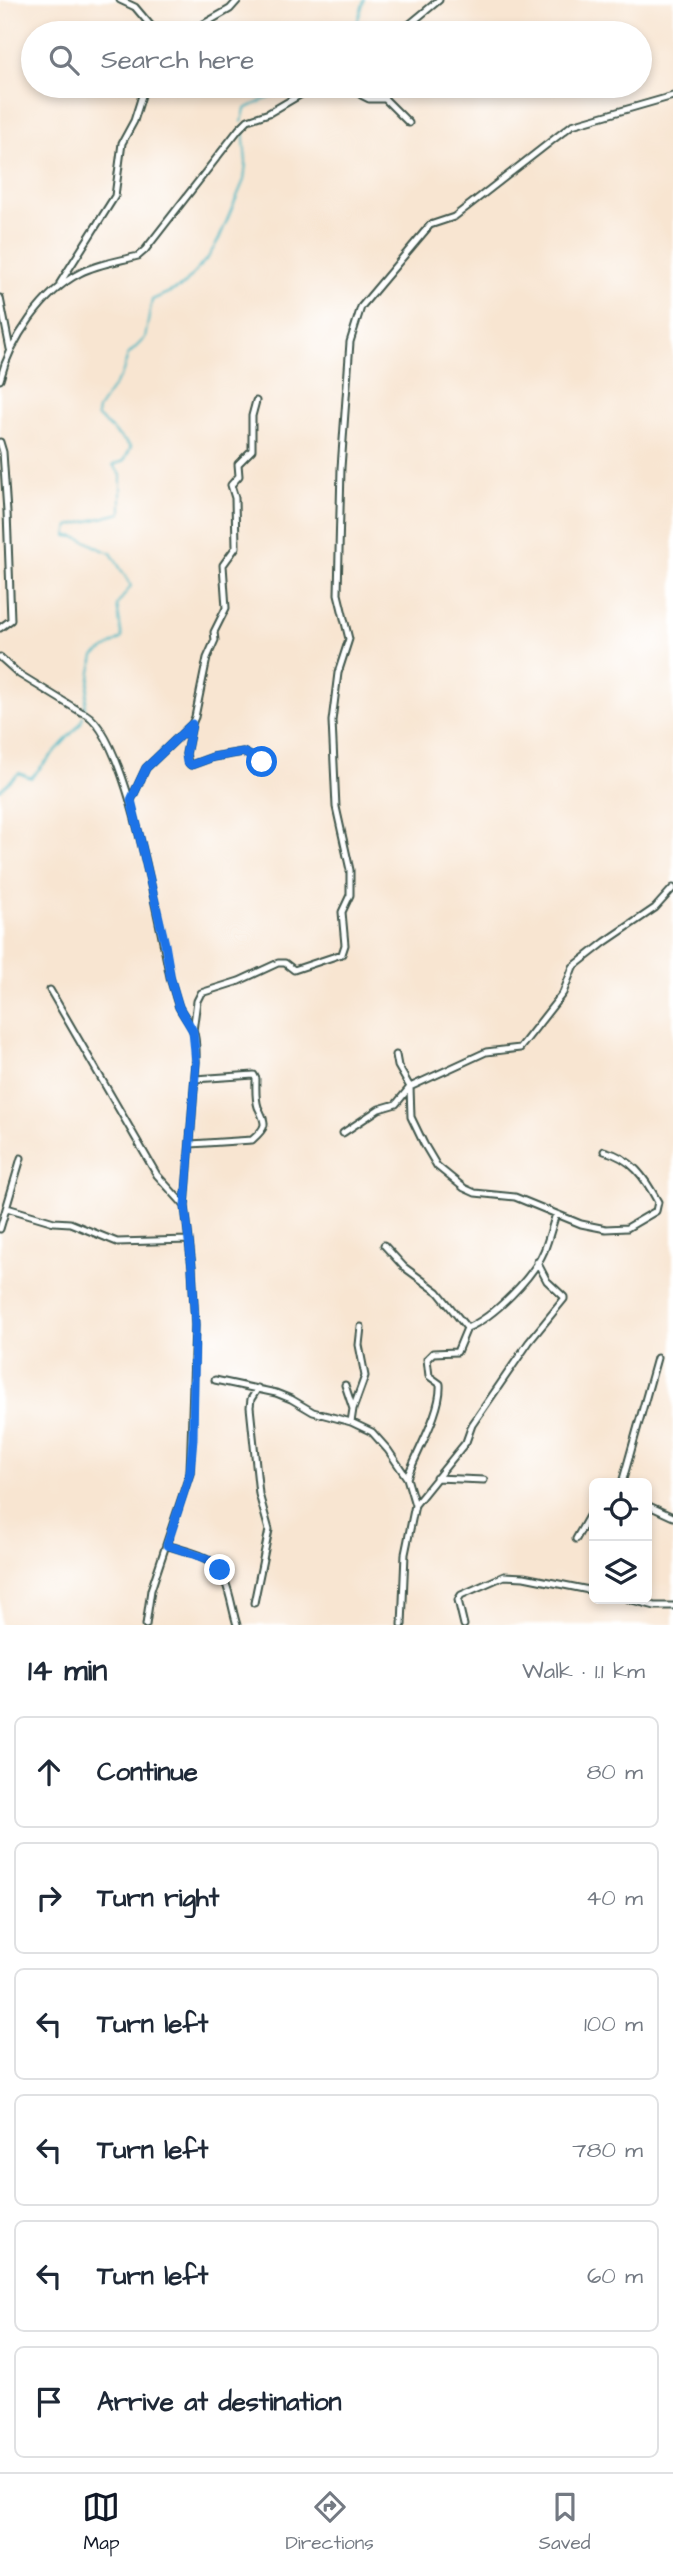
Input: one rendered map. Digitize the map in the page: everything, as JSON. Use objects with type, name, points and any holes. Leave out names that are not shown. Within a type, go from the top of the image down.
[{"type":"street","points":[[120,0],[135,8],[146,21]]},
{"type":"street","points":[[209,21],[230,9],[238,0]]},
{"type":"street","points":[[414,21],[439,0]]},
{"type":"street","points":[[146,1625],[151,1590],[190,1473],[193,1439],[195,1325],[185,1206],[195,1079],[196,1051],[193,1031],[197,1001],[201,993],[249,977],[278,963],[285,963],[294,970],[342,954],[345,945],[342,912],[350,895],[350,870],[336,807],[332,721],[334,691],[349,639],[338,594],[341,468],[350,342],[360,307],[430,225],[454,216],[572,125],[673,96]]},
{"type":"street","points":[[0,380],[10,349],[58,286],[115,196],[122,143],[134,121],[141,98]]},
{"type":"street","points":[[58,286],[82,272],[138,256],[239,129],[248,120],[269,113],[295,98]]},
{"type":"street","points":[[367,98],[385,99],[409,123]]},
{"type":"street","points":[[0,298],[10,349]]},
{"type":"street","points":[[256,401],[252,416],[252,450],[238,464],[239,476],[231,485],[235,498],[236,547],[223,565],[226,608],[214,632],[215,639],[207,658],[186,754],[187,762],[191,765],[213,757],[243,752],[262,762]]},
{"type":"street","points":[[0,442],[6,500],[11,620],[0,628]]},
{"type":"street","points":[[0,657],[19,674],[85,713],[106,739],[131,800],[179,1007],[193,1031]]},
{"type":"street","points":[[131,800],[146,768],[192,724]]},
{"type":"street","points":[[343,1133],[379,1110],[396,1104],[410,1087],[486,1052],[520,1048],[563,993],[573,967],[655,908],[673,888]]},
{"type":"street","points":[[50,990],[157,1175],[185,1206]]},
{"type":"street","points":[[396,1055],[398,1066],[410,1087],[411,1117],[437,1166],[464,1188],[475,1193],[515,1197],[591,1227],[621,1228],[637,1224],[656,1211],[658,1202],[629,1161],[620,1155],[604,1152]]},
{"type":"street","points":[[191,1144],[253,1140],[264,1127],[254,1075],[195,1079]]},
{"type":"street","points":[[0,1229],[21,1158]]},
{"type":"street","points":[[7,1208],[54,1223],[70,1223],[117,1242],[189,1240]]},
{"type":"street","points":[[407,1478],[440,1399],[440,1384],[429,1376],[427,1359],[433,1353],[457,1352],[467,1328],[493,1314],[516,1290],[543,1253],[556,1214]]},
{"type":"street","points":[[384,1245],[404,1267],[438,1292],[467,1328]]},
{"type":"street","points":[[402,1625],[405,1554],[415,1505],[466,1442],[472,1424],[529,1342],[564,1299],[547,1280],[537,1262]]},
{"type":"street","points":[[351,1422],[365,1376],[359,1345],[361,1327]]},
{"type":"street","points":[[623,1478],[657,1358]]},
{"type":"street","points":[[215,1380],[258,1388],[291,1399],[313,1412],[351,1422],[372,1432],[407,1478],[415,1505]]},
{"type":"street","points":[[345,1385],[353,1409]]},
{"type":"street","points":[[254,1603],[269,1530],[259,1494],[250,1407],[251,1399],[258,1388]]},
{"type":"street","points":[[436,1478],[484,1480]]},
{"type":"street","points":[[652,1507],[673,1517]]},
{"type":"street","points":[[576,1539],[589,1516]]},
{"type":"street","points":[[167,1545],[208,1559],[220,1570],[226,1582],[237,1625]]},
{"type":"street","points":[[464,1625],[458,1600],[461,1595],[504,1576],[524,1577],[589,1590]]},
{"type":"street","points":[[647,1604],[673,1606]]},
{"type":"waterway","points":[[358,21],[364,0]]},
{"type":"waterway","points":[[242,122],[245,109],[268,98]]},
{"type":"waterway","points":[[84,711],[94,656],[122,638],[117,605],[131,586],[111,553],[79,538],[67,536],[69,526],[121,513],[121,475],[113,465],[124,461],[131,447],[97,416],[98,409],[122,374],[128,355],[145,338],[152,300],[183,286],[209,256],[219,239],[244,180],[246,163],[243,128]]},
{"type":"waterway","points":[[0,790],[19,773],[31,778],[81,723],[83,716]]},
{"type":"route","points":[[220,1570],[208,1559],[167,1545],[190,1473],[193,1439],[195,1325],[185,1206],[196,1062],[195,1039],[179,1007],[171,980],[131,800],[146,768],[192,724],[186,754],[187,762],[191,765],[204,759],[243,752],[262,762]]}]
